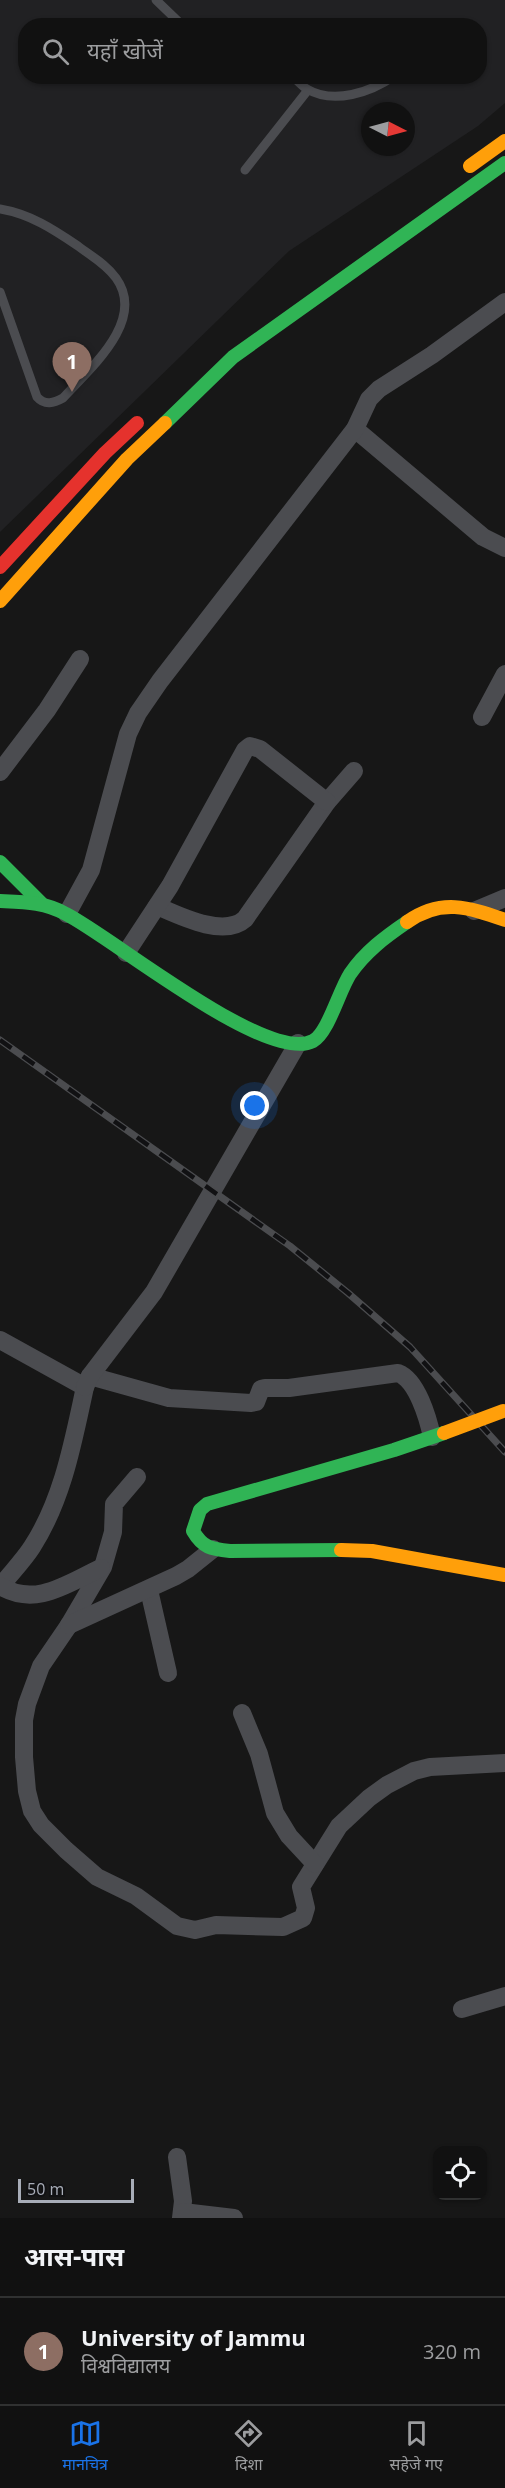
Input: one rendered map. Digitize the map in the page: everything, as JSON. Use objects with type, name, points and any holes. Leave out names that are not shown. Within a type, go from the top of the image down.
[{"type":"main road","points":[[460,173],[505,141]]},
{"type":"main road","points":[[0,601],[127,459],[233,357],[505,164]]},
{"type":"main road","points":[[0,567],[105,453],[147,414]]},
{"type":"main road","points":[[0,862],[41,903]]},
{"type":"main road","points":[[0,901],[41,903],[67,914],[249,1030],[261,1036],[298,1043],[309,1042],[323,1030],[344,983],[368,950],[423,911],[438,907],[474,911],[505,920]]},
{"type":"main road","points":[[504,1411],[438,1435],[207,1504],[200,1510],[193,1531],[200,1543],[213,1549],[372,1551],[505,1575]]},
{"type":"street","points":[[67,914],[91,870],[128,734],[138,713],[160,681],[355,429],[369,399],[379,389],[432,355],[505,302]]},
{"type":"street","points":[[355,429],[483,537],[505,548]]},
{"type":"street","points":[[0,772],[47,710],[80,659]]},
{"type":"street","points":[[482,717],[505,674]]},
{"type":"street","points":[[126,953],[157,906],[245,750],[250,746],[260,749],[327,802]]},
{"type":"street","points":[[157,906],[187,919],[207,924],[230,927],[238,925],[245,919],[327,802],[354,771]]},
{"type":"street","points":[[474,911],[505,898]]},
{"type":"street","points":[[103,1567],[40,1595],[17,1595],[0,1586],[31,1548],[46,1521],[69,1458],[87,1381],[154,1292],[298,1043]]},
{"type":"street","points":[[0,1340],[87,1381],[169,1398],[250,1403],[256,1402],[261,1389],[264,1388],[289,1388],[398,1373],[409,1380],[438,1435]]},
{"type":"street","points":[[137,1477],[114,1504],[113,1532],[103,1567],[69,1625],[41,1666],[24,1720],[27,1791],[32,1811],[41,1825],[97,1877],[136,1896],[177,1926],[187,1929],[216,1925],[283,1928],[303,1918],[306,1908],[302,1887],[339,1827],[369,1797],[414,1771],[430,1767],[505,1763]]},
{"type":"street","points":[[69,1625],[149,1590],[188,1569],[213,1549]]},
{"type":"street","points":[[149,1590],[168,1673]]},
{"type":"street","points":[[242,1713],[259,1754],[274,1812],[290,1836],[315,1864]]},
{"type":"street","points":[[462,2009],[505,1996]]},
{"type":"street","points":[[177,2157],[182,2215],[234,2218]]},
{"type":"lane","points":[[156,0],[175,18]]},
{"type":"lane","points":[[301,84],[308,90],[330,95],[363,92],[383,84]]},
{"type":"lane","points":[[245,170],[308,90]]},
{"type":"lane","points":[[0,209],[25,215],[50,226],[106,266],[117,280],[123,300],[123,318],[117,336],[63,398],[50,403],[40,400],[25,367],[15,331],[0,292]]},
{"type":"shaded area","points":[[0,0],[505,0],[505,103],[478,126],[289,251],[0,532]]},
{"type":"railway","points":[[0,1040],[290,1246],[348,1293],[410,1347],[505,1452]]},
{"type":"traffic: fast","points":[[165,423],[233,357],[505,163]]},
{"type":"traffic: fast","points":[[0,862],[41,903]]},
{"type":"traffic: fast","points":[[0,901],[34,903],[58,910],[227,1017],[261,1035],[291,1043],[313,1041],[318,1037],[324,1030],[346,981],[356,966],[376,945],[407,922]]},
{"type":"traffic: fast","points":[[341,1550],[230,1551],[204,1544],[193,1531],[200,1510],[207,1504],[394,1450],[444,1433]]},
{"type":"traffic: slow","points":[[470,166],[505,141]]},
{"type":"traffic: slow","points":[[0,601],[127,459],[165,423]]},
{"type":"traffic: slow","points":[[407,922],[419,914],[443,907],[479,911],[505,920]]},
{"type":"traffic: slow","points":[[444,1433],[503,1411]]},
{"type":"traffic: slow","points":[[341,1550],[372,1551],[505,1575]]},
{"type":"traffic: jam","points":[[0,567],[105,453],[137,423]]},
{"type":"place","name":"University of Jammu","points":[[72,392]]}]
